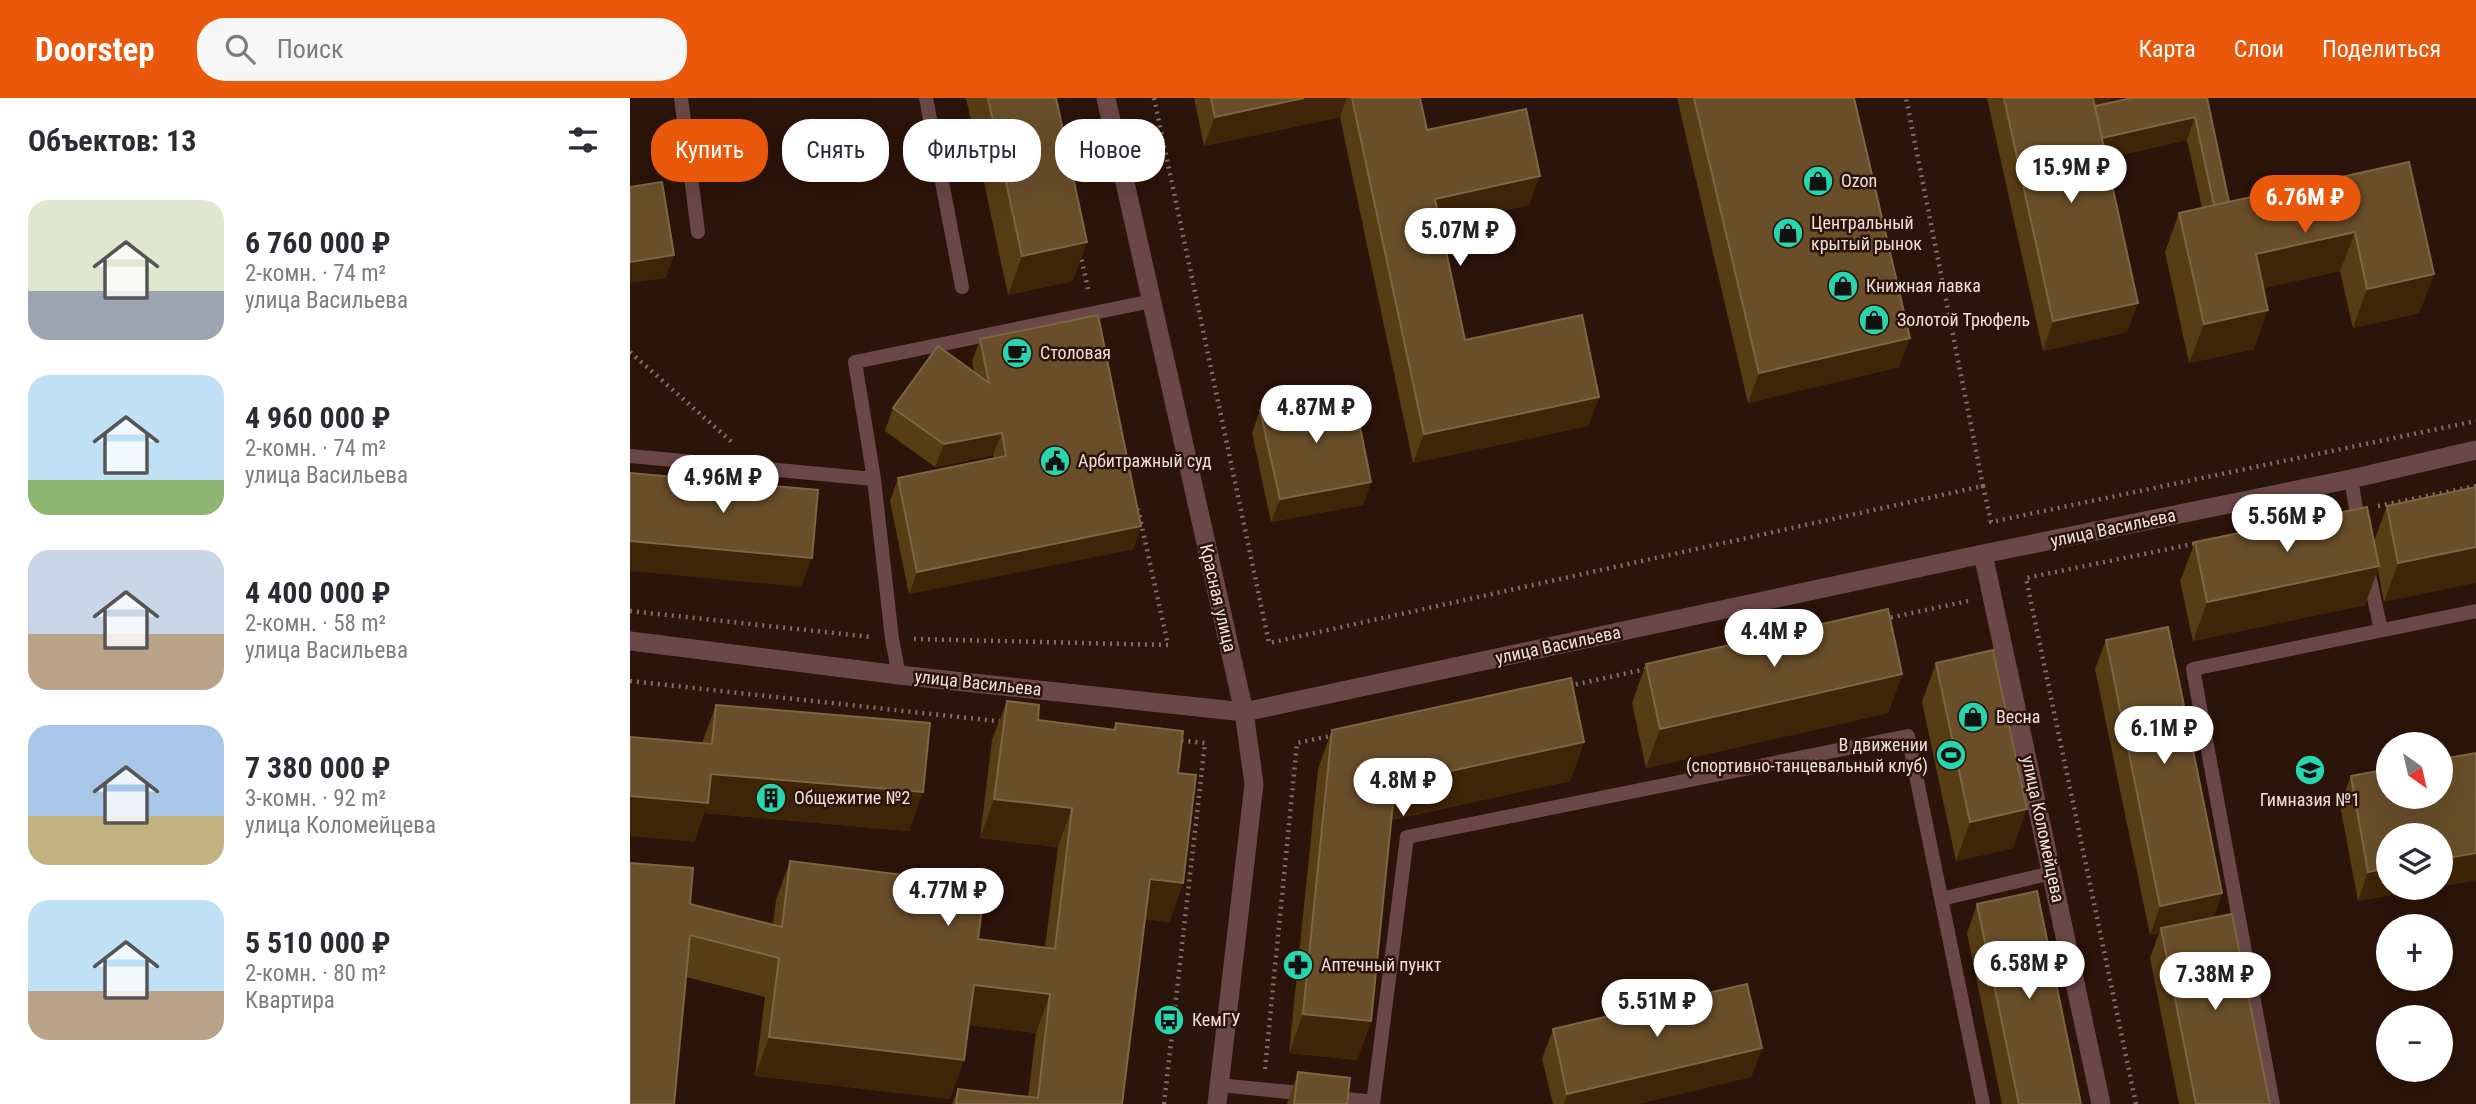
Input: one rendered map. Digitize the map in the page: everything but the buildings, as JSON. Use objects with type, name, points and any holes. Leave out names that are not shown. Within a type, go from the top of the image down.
[{"type":"street","name":"Красная улица","points":[[1106,98],[1244,712],[1254,784],[1218,1094]]},
{"type":"street","name":"улица Васильева","points":[[630,641],[899,675],[1244,712],[1983,554],[2351,479],[2476,450]]},
{"type":"street","name":"улица Коломейцева","points":[[1983,554],[2101,1104]]},
{"type":"lane","points":[[681,98],[698,232]]},
{"type":"lane","points":[[926,98],[962,287]]},
{"type":"lane","points":[[899,675],[892,639],[874,479],[855,362],[1152,301]]},
{"type":"lane","points":[[630,456],[874,479]]},
{"type":"lane","points":[[2351,479],[2381,630]]},
{"type":"lane","points":[[2273,1104],[2193,669],[2476,611]]},
{"type":"lane","points":[[1218,1094],[1263,1089],[1373,1103],[1407,837],[1908,736],[1983,1104]]},
{"type":"lane","points":[[1941,899],[2052,873]]},
{"type":"path","points":[[1154,98],[1269,643],[1983,486]]},
{"type":"path","points":[[1906,98],[1992,522],[2476,421]]},
{"type":"path","points":[[1079,245],[1093,312]]},
{"type":"path","points":[[630,352],[760,467]]},
{"type":"path","points":[[2356,511],[2476,486]]},
{"type":"path","points":[[630,611],[892,639],[1168,645],[1135,499]]},
{"type":"path","points":[[2136,1104],[2026,578],[2209,541]]},
{"type":"path","points":[[1878,620],[1972,600]]},
{"type":"path","points":[[1567,686],[1648,669]]},
{"type":"path","points":[[630,681],[1017,723]]},
{"type":"path","points":[[1263,1089],[1297,743],[1338,735]]},
{"type":"path","points":[[1164,1104],[1205,743],[1167,739]]},
{"type":"place","name":"Ozon","points":[[1818,181]]},
{"type":"place","name":"Центральный крытый рынок","points":[[1788,233]]},
{"type":"place","name":"Книжная лавка","points":[[1843,286]]},
{"type":"place","name":"Золотой Трюфель","points":[[1874,320]]},
{"type":"place","name":"Столовая","points":[[1017,353]]},
{"type":"place","name":"Арбитражный суд","points":[[1055,461]]},
{"type":"place","name":"Весна","points":[[1973,717]]},
{"type":"place","name":"В движении (спортивно-танцевальный клуб)","points":[[1951,755]]},
{"type":"place","name":"Гимназия №1","points":[[2310,770]]},
{"type":"place","name":"Общежитие №2","points":[[771,798]]},
{"type":"place","name":"Аптечный пункт","points":[[1298,965]]},
{"type":"place","name":"КемГУ","points":[[1169,1020]]}]
